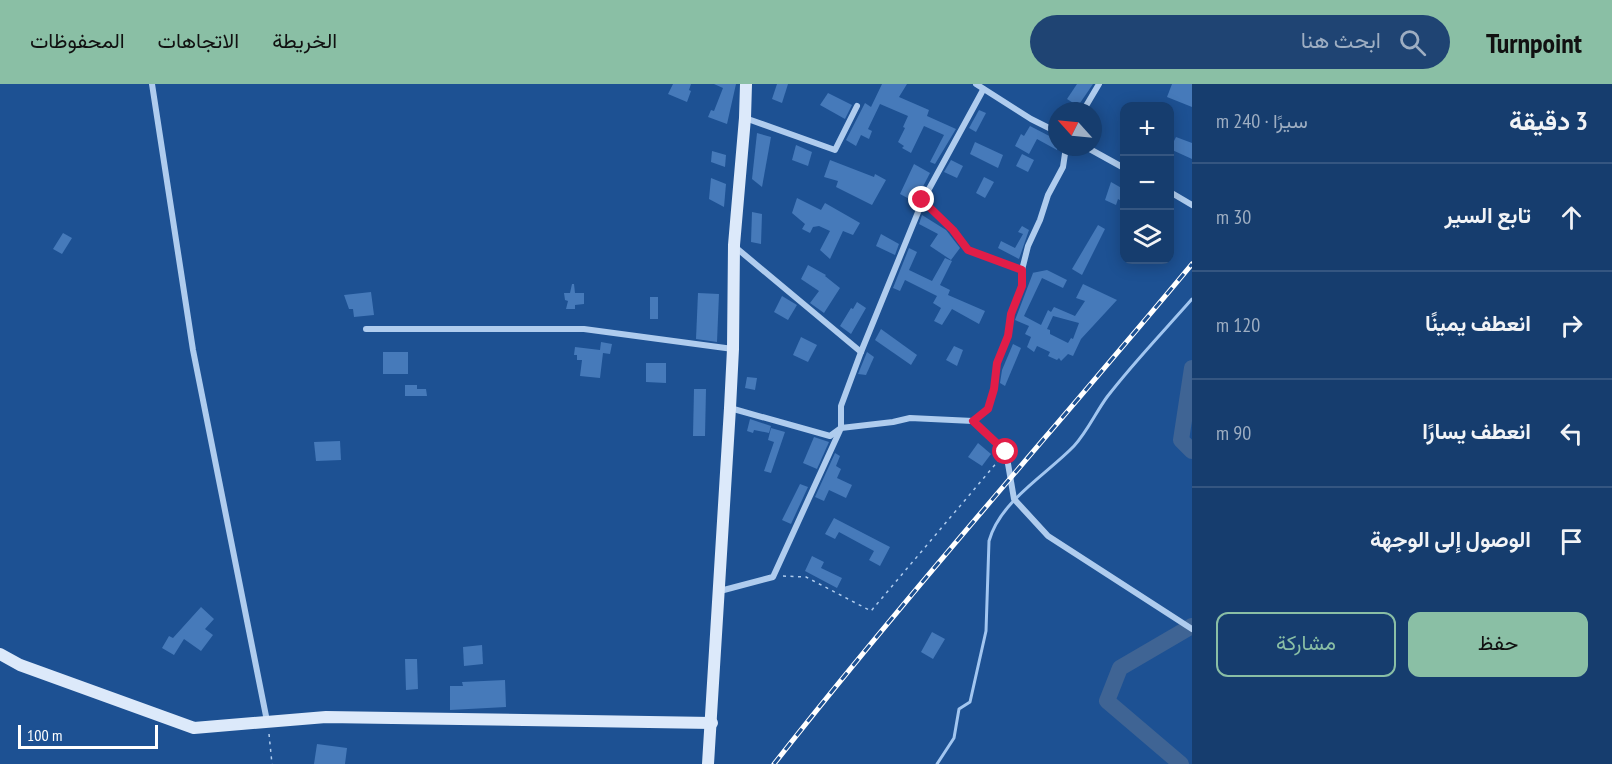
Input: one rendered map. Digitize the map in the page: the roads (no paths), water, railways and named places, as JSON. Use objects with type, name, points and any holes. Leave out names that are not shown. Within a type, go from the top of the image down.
[{"type":"street","points":[[152,84],[193,350],[267,721]]},
{"type":"street","points":[[708,764],[733,349],[734,245],[746,84]]},
{"type":"street","points":[[976,84],[1048,128]]},
{"type":"street","points":[[1088,102],[1099,84]]},
{"type":"street","points":[[720,591],[773,578],[841,428],[842,406],[861,352],[922,200],[983,90]]},
{"type":"street","points":[[745,118],[835,150],[857,106]]},
{"type":"street","points":[[973,421],[988,409],[994,389],[997,363],[1008,336],[1011,314],[1022,286],[1022,270],[1028,246],[1048,195],[1063,167],[1065,156]]},
{"type":"street","points":[[1102,156],[1120,165]]},
{"type":"street","points":[[1174,194],[1192,205]]},
{"type":"street","points":[[922,200],[953,230],[968,250],[1022,270]]},
{"type":"street","points":[[734,245],[861,352]]},
{"type":"street","points":[[366,328],[584,329],[733,349]]},
{"type":"street","points":[[730,408],[830,436],[841,428],[910,418],[973,421],[1006,452],[1016,502],[1048,536],[1192,629]]},
{"type":"street","points":[[0,654],[20,665],[194,728],[326,717],[712,723]]},
{"type":"waterway","points":[[937,764],[954,738],[959,709],[970,702],[986,631],[989,541],[995,527],[1013,501],[1074,446],[1117,384],[1192,299]]},
{"type":"waterway","points":[[1192,368],[1181,440],[1192,451]]},
{"type":"waterway","points":[[1181,764],[1107,701],[1120,668],[1192,626]]},
{"type":"railway","points":[[774,764],[928,575],[1192,264]]}]
